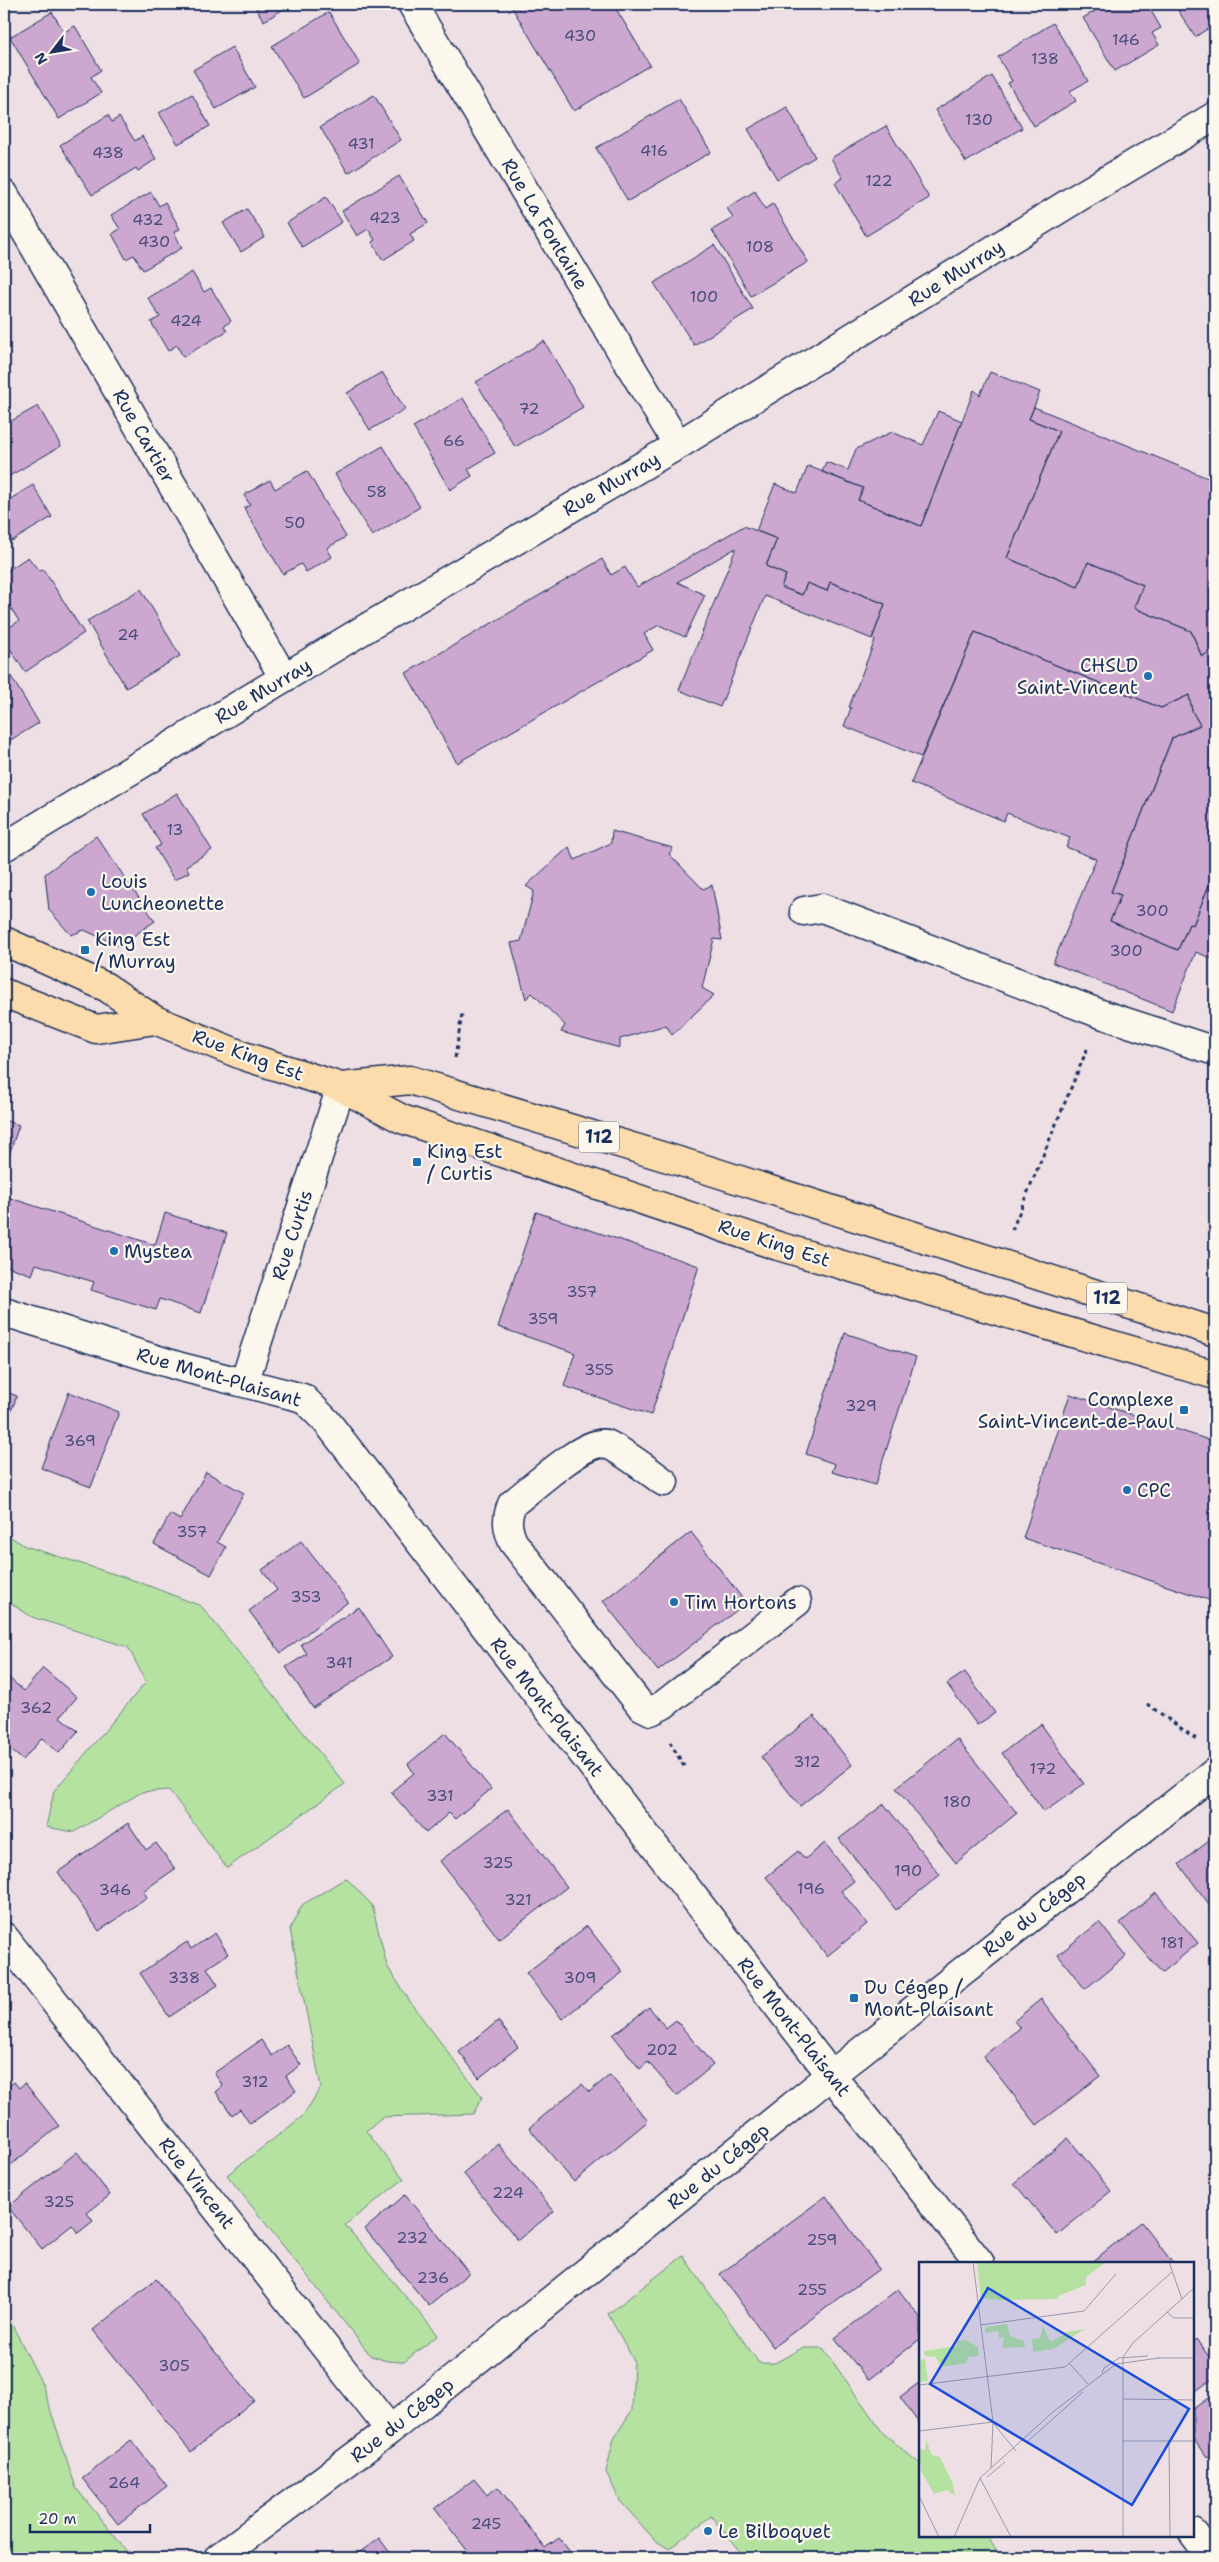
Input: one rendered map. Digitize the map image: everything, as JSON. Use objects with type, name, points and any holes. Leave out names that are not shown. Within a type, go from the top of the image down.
[{"type":"main road","name":"Rue King Est","points":[[4,941],[106,987],[155,1020],[244,1056],[341,1087],[402,1119],[778,1246],[1215,1375]]},
{"type":"main road","points":[[4,994],[96,1029],[155,1020]]},
{"type":"main road","name":"Rue King Est","points":[[341,1087],[410,1080],[708,1170],[1215,1332]]},
{"type":"street","name":"Rue La Fontaine","points":[[413,4],[678,445]]},
{"type":"street","name":"Rue Murray","points":[[4,847],[284,678],[678,445],[1077,198],[1215,116]]},
{"type":"street","name":"Rue Cartier","points":[[4,194],[284,678]]},
{"type":"street","points":[[804,910],[822,908],[1101,1014],[1215,1051]]},
{"type":"street","name":"Rue Curtis","points":[[244,1384],[341,1087]]},
{"type":"street","name":"Rue Mont-Plaisant","points":[[4,1312],[244,1384],[303,1398],[327,1422],[831,2075],[979,2262]]},
{"type":"street","points":[[664,1482],[607,1444],[594,1443],[578,1453],[512,1504],[507,1515],[508,1529],[513,1542],[641,1706],[651,1711],[663,1705],[797,1602]]},
{"type":"street","name":"Rue du Cégep","points":[[218,2558],[390,2430],[831,2075],[1215,1772]]},
{"type":"street","name":"Rue Vincent","points":[[4,1937],[390,2430]]},
{"type":"street","points":[[1194,2534],[1212,2558]]},
{"type":"path","points":[[449,1092],[462,1014]]},
{"type":"path","points":[[998,1263],[1101,1014]]},
{"type":"path","points":[[1146,1704],[1189,1732],[1202,1744]]},
{"type":"green space","points":[[4,1533],[25,1546],[136,1581],[201,1606],[345,1784],[227,1868],[169,1790],[142,1792],[74,1832],[46,1827],[54,1791],[146,1682],[128,1647],[32,1617],[4,1599]]},
{"type":"green space","points":[[346,1878],[372,1905],[387,1966],[413,2006],[482,2097],[473,2114],[382,2117],[366,2131],[404,2179],[345,2225],[438,2335],[404,2362],[387,2361],[371,2356],[227,2175],[303,2116],[321,2087],[290,1929],[302,1905]]},
{"type":"green space","points":[[683,2256],[759,2363],[775,2363],[802,2348],[823,2348],[883,2433],[919,2463],[919,2537],[988,2537],[1001,2558],[745,2558],[711,2516],[669,2549],[655,2540],[620,2501],[606,2472],[614,2438],[632,2410],[634,2361],[608,2314]]},
{"type":"green space","points":[[4,2317],[13,2326],[42,2384],[76,2488],[132,2558],[4,2558]]},
{"type":"building","points":[[253,4],[292,4],[264,21]]},
{"type":"building","points":[[510,4],[613,4],[650,65],[574,111]]},
{"type":"building","points":[[1107,4],[1147,4],[1161,28],[1152,33],[1159,45],[1115,71],[1083,18]]},
{"type":"building","points":[[1174,4],[1215,4],[1215,24],[1195,37]]},
{"type":"building","points":[[52,12],[64,32],[75,26],[101,70],[91,77],[101,93],[59,119],[10,37]]},
{"type":"building","points":[[329,12],[360,64],[304,98],[272,46]]},
{"type":"building","points":[[1053,23],[1088,81],[1070,91],[1076,101],[1034,126],[1008,83],[1012,81],[998,57]]},
{"type":"building","points":[[232,47],[255,87],[216,109],[193,70]]},
{"type":"building","points":[[992,76],[1022,128],[966,162],[935,110]]},
{"type":"building","points":[[192,94],[210,126],[178,144],[159,113]]},
{"type":"building","points":[[374,95],[401,140],[348,173],[320,127]]},
{"type":"building","points":[[679,99],[711,152],[628,201],[596,148]]},
{"type":"building","points":[[787,107],[815,157],[777,179],[748,129]]},
{"type":"building","points":[[108,115],[112,122],[119,117],[135,141],[142,136],[156,159],[138,171],[136,168],[92,195],[60,145]]},
{"type":"building","points":[[886,126],[929,198],[866,236],[835,183],[843,178],[831,158]]},
{"type":"building","points":[[399,176],[428,223],[410,234],[414,241],[383,260],[372,242],[375,240],[368,229],[357,236],[342,211]]},
{"type":"building","points":[[755,191],[765,209],[773,204],[808,262],[751,296],[712,230],[733,218],[727,208]]},
{"type":"building","points":[[151,192],[159,206],[165,202],[180,229],[174,232],[182,248],[143,270],[134,255],[126,259],[112,234],[120,229],[111,215]]},
{"type":"building","points":[[326,197],[342,222],[302,247],[287,223]]},
{"type":"building","points":[[247,209],[265,237],[241,252],[223,223]]},
{"type":"building","points":[[714,245],[753,309],[694,345],[654,283]]},
{"type":"building","points":[[192,272],[204,292],[211,288],[231,321],[224,326],[227,331],[183,357],[177,345],[168,351],[151,322],[160,317],[148,298]]},
{"type":"building","points":[[544,341],[583,407],[515,447],[476,382]]},
{"type":"building","points":[[382,372],[405,409],[370,430],[347,393]]},
{"type":"building","name":"CHSLD Saint-Vincent","points":[[990,372],[1040,392],[1029,419],[1059,431],[1007,558],[1078,587],[1088,562],[1136,582],[1143,585],[1134,608],[1191,631],[1202,657],[1215,647],[1215,870],[1193,925],[1189,924],[1178,950],[1110,921],[1121,895],[1111,892],[1172,738],[1200,725],[1192,711],[1189,695],[1161,708],[975,632],[921,757],[844,726],[851,708],[849,707],[875,640],[872,639],[885,604],[830,582],[827,591],[807,583],[802,595],[781,587],[786,575],[766,566],[777,539],[756,531],[775,484],[797,493],[808,466],[863,488],[858,500],[921,526],[974,390],[980,395]]},
{"type":"building","points":[[463,398],[495,453],[468,469],[472,476],[450,490],[413,427]]},
{"type":"building","points":[[38,406],[61,446],[6,478],[4,474],[4,425]]},
{"type":"building","points":[[1034,407],[1215,481],[1215,647],[1202,657],[1191,631],[1134,608],[1143,585],[1088,562],[1078,587],[1007,558],[1059,431],[1029,419]]},
{"type":"building","points":[[938,411],[962,421],[921,526],[858,500],[863,488],[822,472],[826,462],[848,470],[856,449],[892,432],[923,445]]},
{"type":"building","points":[[383,446],[420,507],[372,536],[335,474]]},
{"type":"building","points":[[307,471],[346,537],[327,548],[332,557],[306,572],[301,564],[283,574],[244,508],[250,505],[244,495],[270,480],[275,489]]},
{"type":"building","points":[[33,485],[52,517],[12,541],[4,527],[4,503]]},
{"type":"building","points":[[744,526],[777,539],[766,566],[786,575],[781,587],[802,595],[807,583],[827,591],[830,582],[885,604],[872,639],[765,596],[720,707],[679,690],[736,548],[677,582],[705,595],[685,637],[659,625],[644,634],[653,650],[457,763],[406,673],[602,559],[611,575],[625,567],[637,587]]},
{"type":"building","points":[[28,557],[39,571],[43,569],[84,633],[25,672],[4,639],[4,631],[19,621],[5,599],[12,593],[4,580],[4,573]]},
{"type":"building","points":[[141,589],[180,656],[126,688],[87,621]]},
{"type":"building","points":[[975,632],[1161,708],[1189,695],[1192,711],[1200,725],[1172,738],[1111,892],[1121,895],[1110,921],[1178,950],[1189,924],[1193,925],[1215,870],[1215,960],[1196,952],[1172,1011],[1053,963],[1096,859],[1066,847],[1070,838],[1007,813],[1004,821],[911,783]]},
{"type":"building","points":[[6,668],[39,723],[4,744],[4,669]]},
{"type":"building","points":[[177,793],[212,850],[186,866],[189,872],[174,880],[155,848],[161,845],[143,814]]},
{"type":"building","points":[[612,831],[673,848],[669,854],[703,889],[712,885],[722,940],[714,939],[702,988],[714,995],[672,1035],[666,1025],[620,1039],[620,1048],[561,1032],[565,1025],[532,993],[526,999],[511,943],[521,941],[534,891],[526,886],[569,847],[575,860],[611,843]]},
{"type":"building","name":"Louis Luncheonette","points":[[96,836],[155,921],[119,946],[84,930],[71,935],[49,910],[45,874]]},
{"type":"building","points":[[4,1120],[19,1125],[4,1170]]},
{"type":"building","points":[[4,1196],[155,1245],[165,1213],[227,1233],[201,1313],[160,1299],[156,1310],[91,1290],[94,1282],[36,1264],[32,1275],[4,1265]]},
{"type":"building","points":[[536,1212],[699,1266],[651,1415],[564,1386],[575,1353],[498,1327]]},
{"type":"building","points":[[845,1333],[916,1357],[875,1485],[832,1472],[835,1464],[806,1454]]},
{"type":"building","points":[[4,1391],[17,1396],[4,1429]]},
{"type":"building","points":[[69,1392],[119,1412],[91,1487],[41,1468]]},
{"type":"building","name":"CPC","points":[[1070,1394],[1215,1442],[1215,1602],[1023,1538]]},
{"type":"building","points":[[206,1472],[244,1493],[217,1542],[226,1547],[211,1575],[154,1544],[170,1514],[180,1520]]},
{"type":"building","name":"Tim Hortons","points":[[691,1532],[746,1603],[658,1671],[603,1601]]},
{"type":"building","points":[[301,1541],[348,1602],[281,1653],[249,1611],[277,1590],[262,1570]]},
{"type":"building","points":[[359,1607],[392,1657],[313,1708],[286,1667],[307,1654],[301,1644]]},
{"type":"building","points":[[43,1668],[77,1697],[60,1717],[78,1731],[59,1753],[42,1738],[23,1760],[12,1751],[4,1759],[4,1685],[9,1678],[24,1691]]},
{"type":"building","points":[[965,1672],[995,1713],[977,1725],[947,1684]]},
{"type":"building","points":[[814,1716],[852,1765],[800,1806],[761,1757]]},
{"type":"building","points":[[1041,1724],[1084,1784],[1044,1812],[1002,1753]]},
{"type":"building","points":[[445,1733],[491,1789],[455,1819],[449,1813],[426,1833],[391,1792],[414,1773],[408,1764]]},
{"type":"building","points":[[957,1739],[1017,1813],[956,1863],[896,1788]]},
{"type":"building","points":[[884,1804],[940,1875],[896,1910],[839,1839]]},
{"type":"building","points":[[508,1809],[567,1887],[499,1939],[440,1861]]},
{"type":"building","points":[[128,1823],[146,1850],[156,1843],[175,1869],[143,1891],[147,1897],[99,1931],[58,1872]]},
{"type":"building","points":[[1213,1838],[1215,1841],[1215,1912],[1179,1864]]},
{"type":"building","points":[[825,1843],[854,1881],[841,1891],[867,1924],[827,1956],[766,1877],[798,1851],[805,1859]]},
{"type":"building","points":[[1156,1893],[1198,1943],[1162,1973],[1120,1923]]},
{"type":"building","points":[[1099,1922],[1126,1956],[1085,1989],[1058,1955]]},
{"type":"building","points":[[587,1926],[623,1972],[562,2019],[526,1973]]},
{"type":"building","points":[[215,1933],[228,1954],[207,1968],[218,1985],[169,2017],[140,1973],[187,1942],[191,1949]]},
{"type":"building","points":[[1041,1999],[1100,2076],[1037,2125],[983,2056],[1020,2028],[1014,2021]]},
{"type":"building","points":[[649,2007],[666,2028],[676,2020],[713,2065],[677,2096],[648,2062],[640,2069],[613,2035]]},
{"type":"building","points":[[498,2021],[518,2047],[479,2078],[459,2052]]},
{"type":"building","points":[[261,2040],[272,2056],[287,2045],[301,2065],[286,2076],[296,2091],[250,2124],[240,2109],[232,2115],[216,2092],[223,2086],[214,2073]]},
{"type":"building","points":[[610,2075],[648,2121],[574,2182],[529,2128],[582,2084],[589,2092]]},
{"type":"building","points":[[14,2082],[19,2088],[25,2083],[59,2126],[6,2169],[4,2165],[4,2090]]},
{"type":"building","points":[[1068,2138],[1111,2191],[1057,2235],[1014,2183]]},
{"type":"building","points":[[498,2144],[554,2211],[518,2240],[463,2173]]},
{"type":"building","points":[[77,2152],[110,2195],[87,2213],[93,2221],[78,2233],[72,2225],[42,2249],[8,2207]]},
{"type":"building","points":[[405,2195],[469,2273],[429,2306],[365,2229]]},
{"type":"building","points":[[826,2196],[879,2269],[773,2347],[720,2274]]},
{"type":"building","points":[[1141,2222],[1172,2262],[1092,2262]]},
{"type":"building","points":[[156,2279],[254,2400],[191,2452],[93,2330]]},
{"type":"building","points":[[898,2289],[919,2316],[919,2340],[868,2380],[835,2338]]},
{"type":"building","points":[[1196,2339],[1215,2365],[1215,2377],[1194,2392],[1194,2341]]},
{"type":"building","points":[[919,2383],[919,2424],[900,2397]]},
{"type":"building","points":[[1215,2393],[1215,2451],[1206,2457],[1194,2439],[1194,2408]]},
{"type":"building","points":[[131,2440],[167,2486],[118,2524],[82,2478]]},
{"type":"building","points":[[474,2479],[487,2495],[498,2487],[545,2548],[559,2538],[575,2558],[473,2558],[435,2509]]},
{"type":"building","points":[[379,2538],[394,2558],[352,2558]]},
{"type":"building","points":[[1121,2551],[1126,2558],[1112,2558]]},
{"type":"place","name":"CHSLD Saint-Vincent","points":[[1148,676]]},
{"type":"place","name":"Louis Luncheonette","points":[[91,892]]},
{"type":"place","name":"King Est / Murray","points":[[85,950]]},
{"type":"place","name":"King Est / Curtis","points":[[417,1162]]},
{"type":"place","name":"Mystea","points":[[114,1251]]},
{"type":"place","name":"Complexe Saint-Vincent-de-Paul","points":[[1184,1410]]},
{"type":"place","name":"CPC","points":[[1127,1490]]},
{"type":"place","name":"Tim Hortons","points":[[674,1602]]},
{"type":"place","name":"Du Cégep / Mont-Plaisant","points":[[854,1998]]},
{"type":"place","name":"Le Bilboquet","points":[[708,2531]]}]
